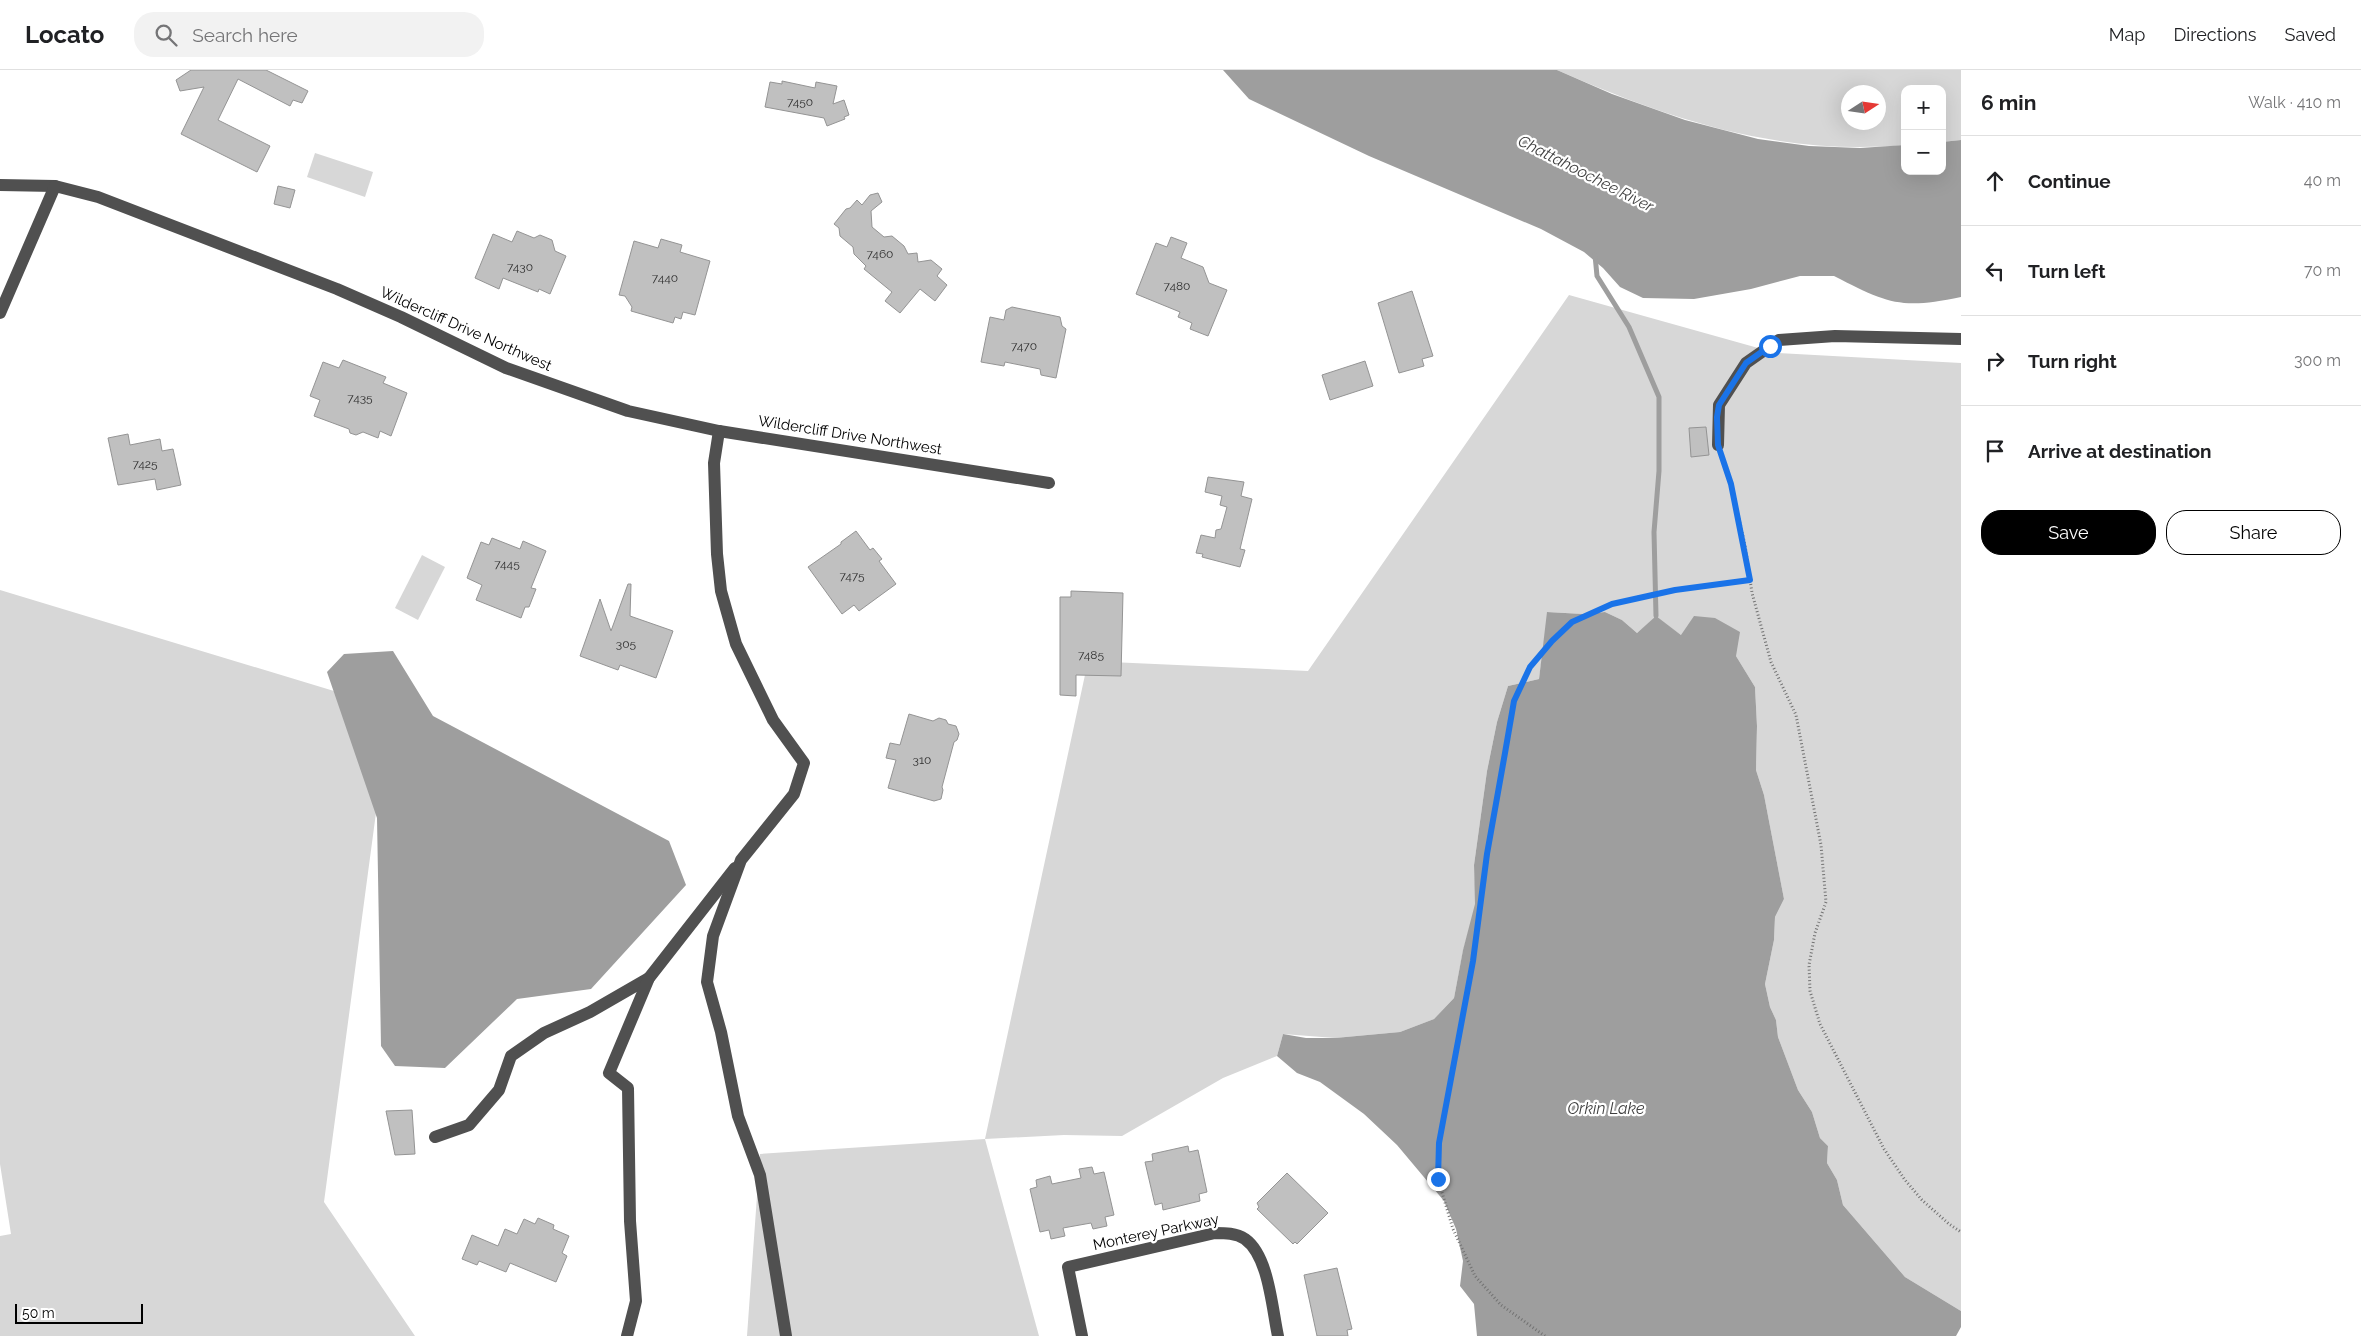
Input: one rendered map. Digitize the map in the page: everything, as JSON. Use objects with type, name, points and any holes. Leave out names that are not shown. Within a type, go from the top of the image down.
[{"type":"street","name":"Wildercliff Drive Northwest","points":[[0,185],[55,186],[98,198],[337,289],[401,317],[506,368],[628,411],[719,431],[1049,483]]},
{"type":"street","points":[[0,313],[55,186]]},
{"type":"street","points":[[1718,445],[1719,405],[1746,363],[1779,340],[1835,336],[1961,339]]},
{"type":"street","points":[[628,1336],[636,1301],[630,1221],[628,1088],[609,1073],[649,978],[794,794],[804,763],[773,720],[736,644],[722,591],[717,554],[714,463],[719,431]]},
{"type":"street","points":[[741,860],[713,936],[707,982],[721,1032],[738,1116],[760,1175],[786,1336]]},
{"type":"street","points":[[435,1137],[469,1125],[499,1090],[512,1056],[544,1033],[590,1012],[649,978]]},
{"type":"street","name":"Monterey Parkway","points":[[1082,1336],[1068,1267],[1215,1233],[1230,1233],[1244,1238],[1261,1259],[1278,1336]]},
{"type":"path","points":[[1718,445],[1731,484],[1750,580],[1771,662],[1796,715],[1821,845],[1826,902],[1815,933],[1809,965],[1810,991],[1820,1024],[1884,1149],[1905,1180],[1922,1200],[1961,1232]]},
{"type":"path","points":[[1545,1336],[1501,1305],[1474,1276],[1453,1229],[1438,1179],[1439,1143],[1473,961],[1487,854],[1514,701],[1530,667],[1552,641],[1572,622],[1612,604],[1675,590],[1750,580]]},
{"type":"shaded area","points":[[1557,70],[1961,70],[1961,140],[1946,142],[1946,85],[1901,85],[1901,145],[1859,147],[1814,145],[1770,139],[1684,119]]},
{"type":"shaded area","points":[[315,153],[373,172],[365,197],[307,177]]},
{"type":"shaded area","points":[[1569,295],[1776,353],[1961,363],[1961,1311],[1905,1277],[1843,1205],[1837,1180],[1827,1163],[1828,1146],[1820,1138],[1812,1112],[1798,1090],[1778,1037],[1776,1020],[1770,1007],[1765,984],[1774,940],[1775,917],[1784,899],[1764,795],[1756,770],[1757,726],[1755,687],[1736,656],[1681,635],[1656,617],[1637,633],[1622,620],[1605,612],[1583,614],[1548,612],[1539,679],[1508,686],[1497,722],[1487,771],[1474,865],[1476,904],[1463,951],[1454,998],[1434,1019],[1400,1032],[1335,1038],[1283,1034],[1277,1056],[1223,1078],[1122,1136],[1064,1135],[985,1139],[1088,661],[1308,671]]},
{"type":"shaded area","points":[[422,555],[445,567],[418,620],[395,608]]},
{"type":"shaded area","points":[[0,590],[390,708],[324,1202],[415,1336],[0,1336],[0,1236],[11,1234],[0,1164]]},
{"type":"shaded area","points":[[985,1139],[1039,1336],[747,1336],[760,1154]]},
{"type":"water","name":"Chattahoochee River","points":[[1223,70],[1557,70],[1612,94],[1685,120],[1758,139],[1809,146],[1860,148],[1901,145],[1901,175],[1946,175],[1946,142],[1961,140],[1961,297],[1923,303],[1894,302],[1834,276],[1800,276],[1751,289],[1694,299],[1643,298],[1620,287],[1603,268],[1584,252],[1541,229],[1369,156],[1249,99]]},
{"type":"water","name":"Orkin Lake","points":[[1547,612],[1583,614],[1605,612],[1622,620],[1637,633],[1656,616],[1681,635],[1694,616],[1715,618],[1740,632],[1736,656],[1755,687],[1757,726],[1756,770],[1764,795],[1784,899],[1775,917],[1774,940],[1765,984],[1770,1007],[1776,1020],[1778,1037],[1798,1090],[1812,1112],[1820,1138],[1828,1146],[1827,1163],[1837,1180],[1843,1205],[1905,1277],[1961,1311],[1961,1327],[1956,1336],[1477,1336],[1474,1304],[1460,1286],[1463,1261],[1456,1229],[1444,1201],[1397,1145],[1364,1114],[1320,1082],[1297,1073],[1277,1056],[1283,1034],[1306,1038],[1335,1038],[1400,1032],[1434,1019],[1454,998],[1463,950],[1475,904],[1474,865],[1487,771],[1497,722],[1508,686],[1539,679]]},
{"type":"water","points":[[393,651],[433,716],[669,841],[686,885],[591,989],[517,999],[445,1068],[395,1066],[381,1046],[377,818],[327,672],[344,654]]},
{"type":"building","points":[[191,70],[266,70],[308,91],[302,103],[293,100],[290,106],[238,79],[218,120],[270,146],[257,172],[181,134],[204,87],[180,91],[176,80]]},
{"type":"building","points":[[782,81],[815,88],[816,82],[837,86],[833,104],[844,100],[849,115],[844,117],[845,119],[827,126],[824,118],[765,107],[770,82],[782,84]]},
{"type":"building","points":[[278,186],[295,190],[290,208],[274,204]]},
{"type":"building","points":[[878,193],[882,202],[871,211],[872,227],[884,237],[892,236],[904,246],[908,254],[917,253],[918,262],[931,260],[942,269],[937,276],[947,285],[935,301],[920,289],[900,313],[885,301],[892,292],[864,269],[866,266],[854,254],[853,247],[840,236],[839,228],[834,224],[846,209],[850,208],[857,200],[862,205],[870,195]]},
{"type":"building","points":[[517,231],[534,238],[540,235],[552,240],[555,251],[566,256],[550,294],[539,289],[538,292],[503,278],[499,289],[475,278],[493,234],[512,242]]},
{"type":"building","points":[[1171,237],[1187,243],[1181,258],[1203,267],[1209,283],[1227,290],[1208,336],[1190,329],[1192,323],[1178,317],[1180,312],[1136,294],[1156,243],[1167,247]]},
{"type":"building","points":[[661,239],[682,245],[680,252],[710,261],[695,315],[683,312],[681,319],[675,317],[673,323],[631,311],[632,307],[625,296],[619,295],[634,241],[658,248]]},
{"type":"building","points":[[1412,291],[1433,356],[1422,359],[1424,366],[1399,373],[1378,303]]},
{"type":"building","points":[[1012,307],[1060,317],[1062,326],[1066,329],[1056,378],[1041,375],[1040,369],[1005,362],[1004,366],[981,362],[990,317],[1004,320],[1006,310]]},
{"type":"building","points":[[343,360],[386,377],[383,383],[407,393],[391,436],[380,431],[378,438],[363,432],[356,435],[350,433],[349,429],[314,416],[320,400],[310,396],[323,362],[339,368]]},
{"type":"building","points":[[1365,361],[1373,386],[1330,400],[1322,375]]},
{"type":"building","points":[[1706,427],[1709,455],[1691,457],[1689,428]]},
{"type":"building","points":[[128,434],[130,445],[160,439],[162,451],[173,449],[181,485],[157,490],[155,479],[118,485],[108,438]]},
{"type":"building","points":[[1208,477],[1244,482],[1241,496],[1252,499],[1240,549],[1245,550],[1240,567],[1202,557],[1203,554],[1196,553],[1201,535],[1215,538],[1216,530],[1221,529],[1227,507],[1220,505],[1222,496],[1205,492]]},
{"type":"building","points":[[856,531],[870,550],[873,548],[882,559],[879,561],[896,584],[859,611],[854,605],[842,614],[808,567]]},
{"type":"building","points":[[492,538],[520,549],[523,541],[546,551],[531,588],[536,589],[529,607],[525,607],[521,618],[476,600],[482,585],[467,578],[481,542],[489,545]]},
{"type":"building","points":[[628,584],[631,584],[630,616],[673,631],[656,678],[620,665],[618,670],[580,656],[600,599],[611,631]]},
{"type":"building","points":[[1071,591],[1123,593],[1121,676],[1076,675],[1076,696],[1060,695],[1060,597],[1071,597]]},
{"type":"building","points":[[909,714],[933,721],[939,718],[946,720],[948,724],[956,726],[959,734],[954,742],[942,787],[941,799],[934,801],[888,788],[896,760],[886,758],[890,743],[900,745]]},
{"type":"building","points":[[412,1110],[415,1154],[395,1155],[386,1111]]},
{"type":"building","points":[[1188,1146],[1189,1152],[1198,1150],[1207,1192],[1199,1194],[1200,1201],[1163,1210],[1162,1203],[1155,1205],[1145,1162],[1153,1161],[1152,1154]]},
{"type":"building","points":[[1092,1167],[1094,1174],[1104,1172],[1114,1215],[1105,1217],[1107,1226],[1093,1229],[1091,1223],[1063,1228],[1065,1236],[1051,1239],[1049,1230],[1040,1232],[1030,1189],[1037,1187],[1036,1180],[1050,1176],[1052,1184],[1081,1178],[1079,1169]]},
{"type":"building","points":[[1287,1173],[1328,1213],[1297,1244],[1295,1242],[1293,1244],[1257,1209],[1259,1207],[1257,1203]]},
{"type":"building","points":[[538,1218],[554,1225],[553,1229],[569,1236],[562,1253],[567,1256],[556,1282],[510,1263],[506,1272],[479,1261],[477,1265],[462,1259],[472,1235],[498,1246],[505,1229],[517,1234],[524,1219],[535,1224]]},
{"type":"building","points":[[1337,1268],[1352,1329],[1347,1330],[1348,1336],[1317,1336],[1304,1275]]},
{"type":"waterway","points":[[1595,255],[1597,276],[1629,327],[1659,397],[1659,471],[1654,532],[1656,616]]},
{"type":"route","points":[[1438,1179],[1439,1143],[1473,961],[1487,854],[1514,701],[1530,667],[1552,641],[1572,622],[1612,604],[1648,595],[1750,580],[1745,545],[1731,484],[1718,445],[1717,417],[1719,405],[1746,363],[1760,351],[1770,346]]}]
